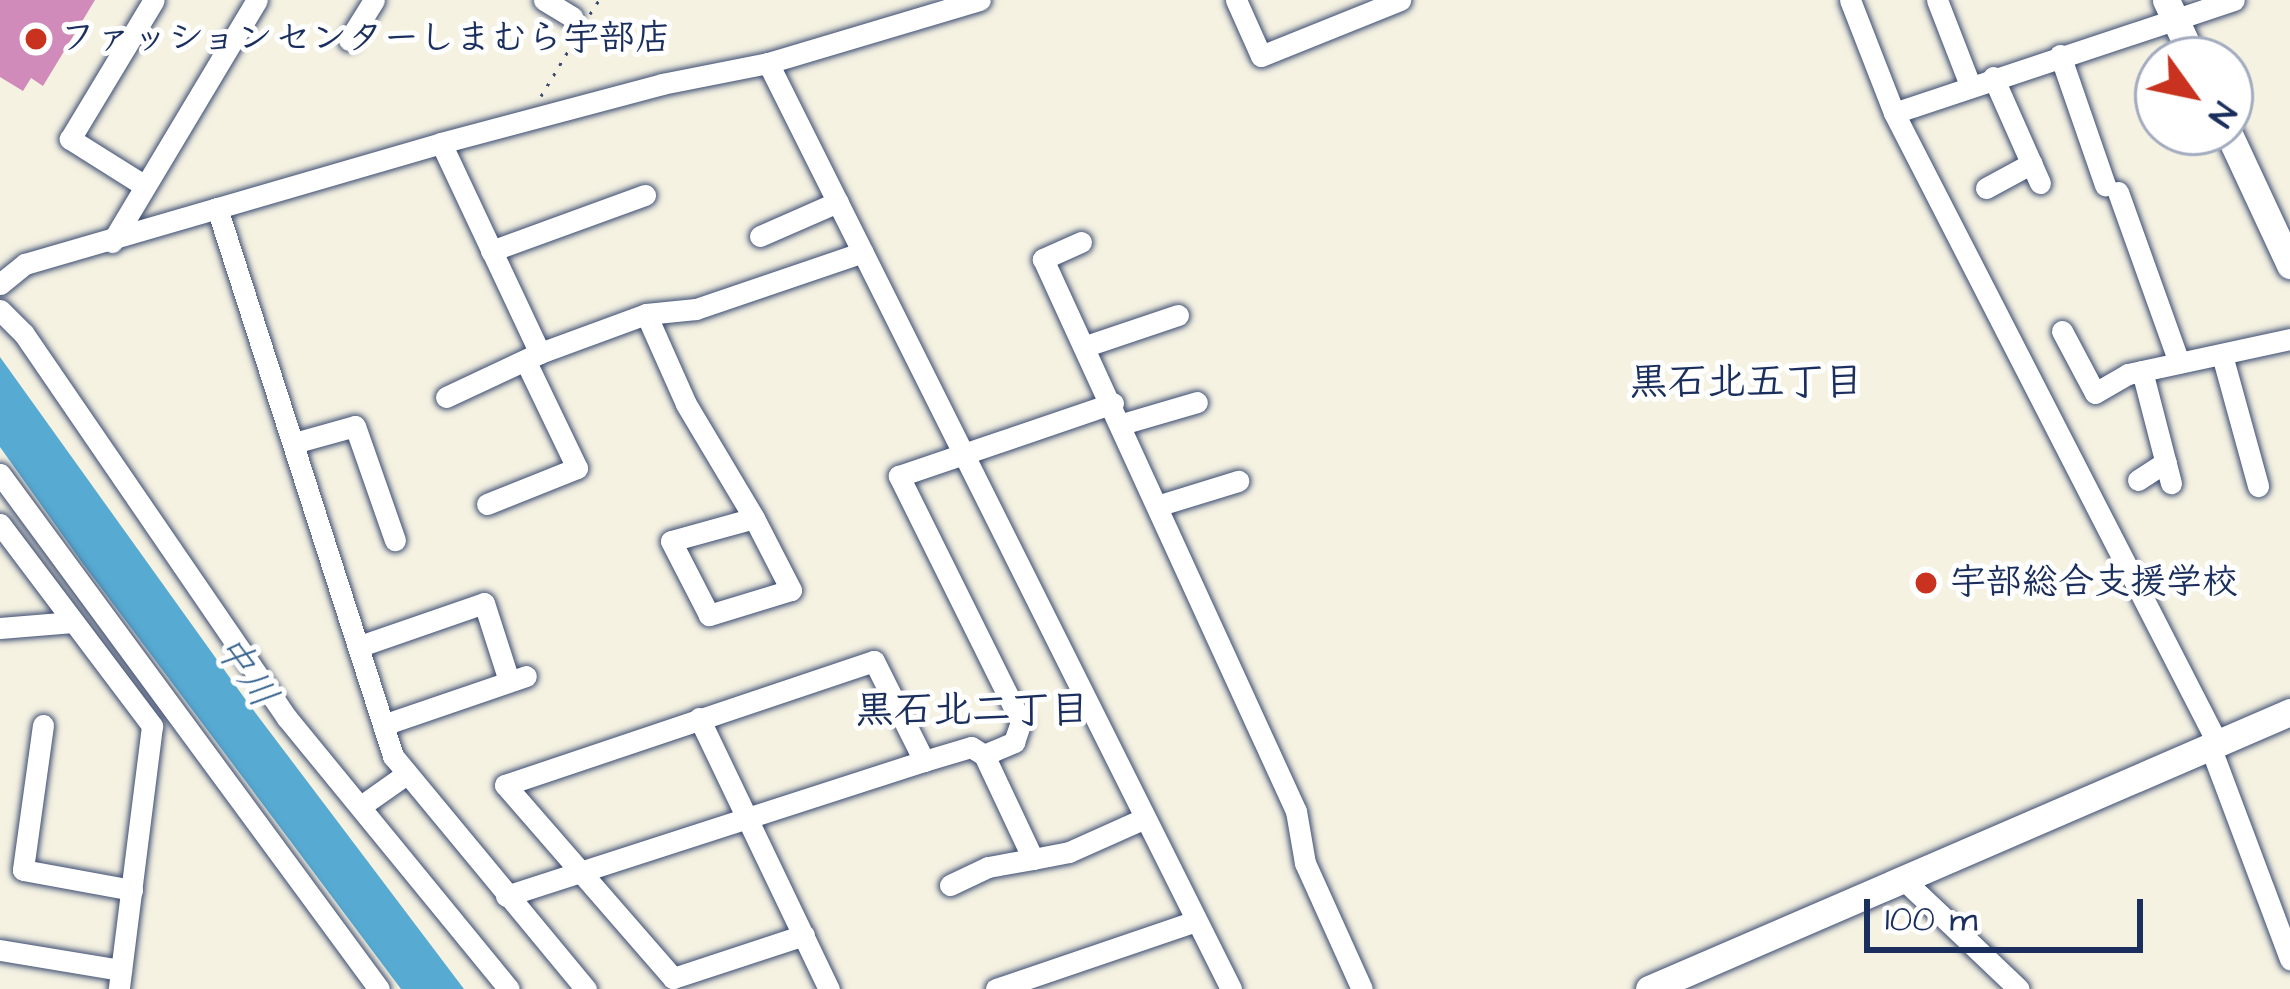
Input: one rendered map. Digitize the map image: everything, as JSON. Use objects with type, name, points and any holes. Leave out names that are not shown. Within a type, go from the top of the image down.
[{"type":"street","points":[[145,186],[70,139],[154,0]]},
{"type":"street","points":[[112,242],[257,0]]},
{"type":"street","points":[[349,40],[374,0]]},
{"type":"street","points":[[545,0],[572,16]]},
{"type":"street","points":[[902,0],[926,15]]},
{"type":"street","points":[[0,284],[25,264],[441,142],[768,62],[980,0]]},
{"type":"street","points":[[1236,0],[1261,56],[1400,0]]},
{"type":"street","points":[[1850,0],[1894,113],[2214,744],[2290,959]]},
{"type":"street","points":[[1937,0],[1970,86]]},
{"type":"street","points":[[1894,113],[2060,55],[2170,9],[2234,0]]},
{"type":"street","points":[[2060,55],[2179,362]]},
{"type":"street","points":[[768,62],[958,452],[1231,989]]},
{"type":"street","points":[[1986,188],[2036,173],[1993,77]]},
{"type":"street","points":[[441,142],[491,251],[577,468],[487,504]]},
{"type":"street","points":[[2239,156],[2290,265]]},
{"type":"street","points":[[491,251],[646,195]]},
{"type":"street","points":[[760,236],[838,202]]},
{"type":"street","points":[[217,208],[383,725],[405,775],[586,989]]},
{"type":"street","points":[[1081,242],[1043,259],[1160,506],[1296,812],[1305,863],[1362,989]]},
{"type":"street","points":[[446,397],[646,314],[696,309],[863,253]]},
{"type":"street","points":[[0,310],[23,334],[287,718],[509,989]]},
{"type":"street","points":[[646,314],[686,404],[754,518],[791,590],[710,615],[671,542],[754,518]]},
{"type":"street","points":[[1086,346],[1178,315]]},
{"type":"street","points":[[2062,331],[2095,393],[2142,371],[2290,339]]},
{"type":"street","points":[[2222,355],[2258,485]]},
{"type":"street","points":[[2138,480],[2168,472],[2142,371]]},
{"type":"street","points":[[984,755],[1014,742],[1022,722],[899,476],[958,452],[1117,413],[1197,402]]},
{"type":"street","points":[[294,443],[355,426],[394,540]]},
{"type":"street","points":[[0,474],[379,989]]},
{"type":"street","points":[[1160,506],[1238,482]]},
{"type":"street","points":[[0,524],[152,727],[120,980],[0,950]]},
{"type":"street","points":[[360,646],[484,603],[518,679],[383,725]]},
{"type":"street","points":[[0,628],[73,622]]},
{"type":"street","points":[[804,935],[673,978],[505,785],[874,661],[924,761]]},
{"type":"street","points":[[1649,989],[2290,712]]},
{"type":"street","points":[[699,718],[829,989]]},
{"type":"street","points":[[43,725],[23,870],[132,890]]},
{"type":"street","points":[[506,896],[971,747],[984,755],[1033,859]]},
{"type":"street","points":[[361,806],[405,775]]},
{"type":"street","points":[[950,885],[988,867],[1069,852],[1145,818]]},
{"type":"street","points":[[1904,880],[2014,988]]},
{"type":"street","points":[[996,989],[1196,921]]},
{"type":"path","points":[[526,120],[598,0]]},
{"type":"water","points":[[0,357],[248,703],[464,989],[401,989],[81,561],[0,447]]},
{"type":"building","name":"ファッションセンターしまむら宇部店","points":[[0,0],[95,0],[43,86],[31,78],[23,91],[0,77]]},
{"type":"place","name":"ファッションセンターしまむら宇部店","points":[[36,39]]},
{"type":"place","name":"宇部総合支援学校","points":[[1926,583]]},
{"type":"district","name":"黒石北五丁目","points":[[1746,383]]},
{"type":"district","name":"黒石北二丁目","points":[[972,711]]},
{"type":"water label","name":"中川","points":[[245,672]]}]
